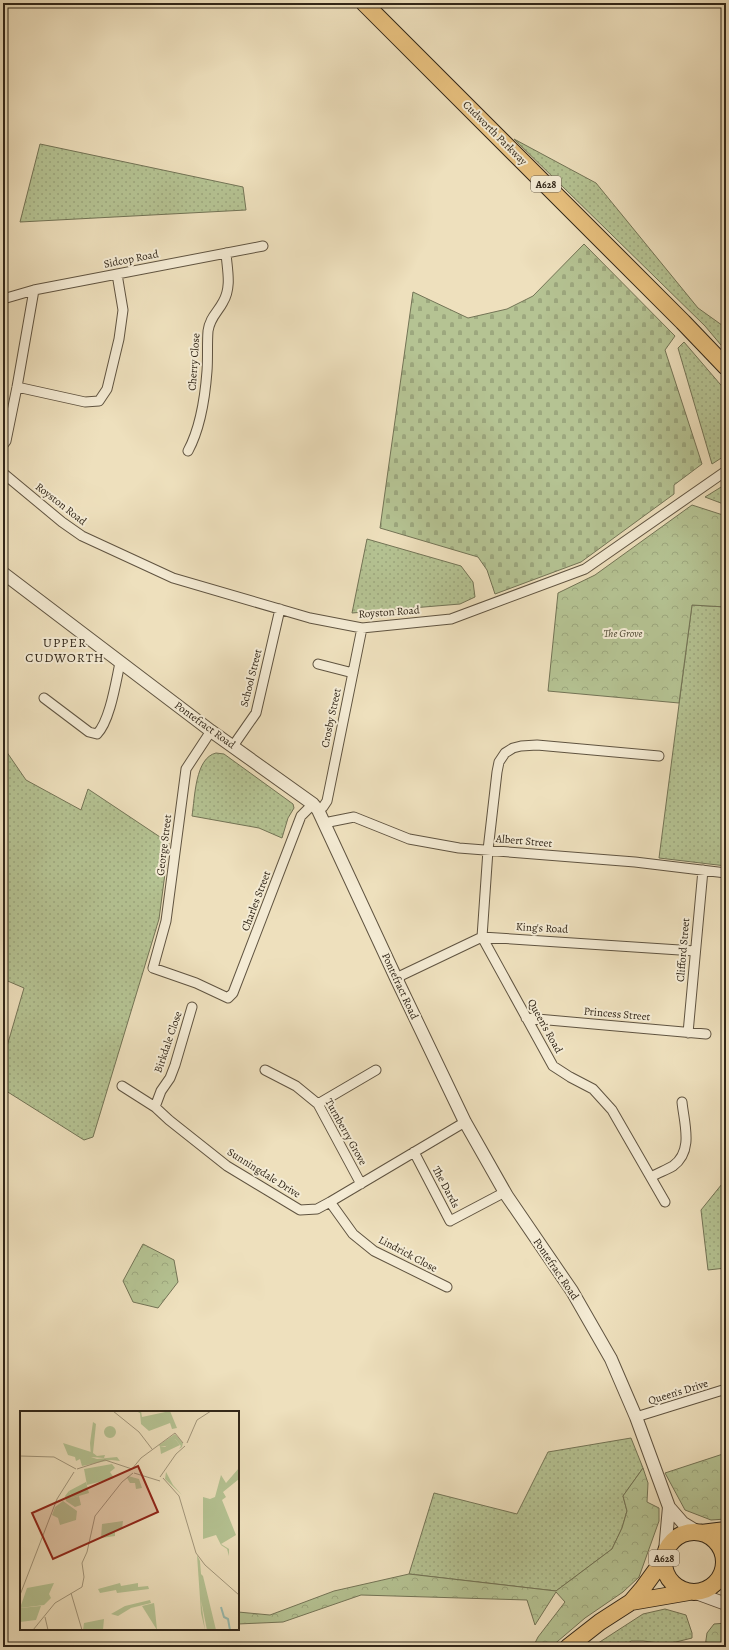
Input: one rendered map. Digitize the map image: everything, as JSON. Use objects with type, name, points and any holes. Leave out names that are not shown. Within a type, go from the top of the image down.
[{"type":"highway","name":"Cudworth Parkway","points":[[364,3],[726,367]]},
{"type":"highway","name":"A628","points":[[568,1647],[600,1622],[631,1602],[646,1583],[670,1543],[678,1536],[688,1532],[726,1530]]},
{"type":"highway","name":"A628","points":[[631,1602],[706,1590],[715,1584],[721,1576],[725,1566],[723,1554],[720,1547],[709,1536],[700,1532]]},
{"type":"highway","name":"A628","points":[[664,1555],[664,1568],[667,1577],[676,1587],[692,1592]]},
{"type":"street","name":"Sidcop Road","points":[[3,299],[34,290],[263,246]]},
{"type":"street","name":"Cherry Close","points":[[188,451],[196,437],[202,404],[207,371],[208,330],[215,312],[223,302],[228,290],[226,253]]},
{"type":"street","points":[[17,387],[85,402],[99,401],[107,389],[119,339],[123,310],[117,274]]},
{"type":"street","points":[[3,445],[6,441],[17,387],[34,290]]},
{"type":"street","name":"Royston Road","points":[[3,473],[62,522],[82,536],[173,578],[310,618],[362,628],[451,620],[585,569],[726,471]]},
{"type":"street","name":"Pontefract Road","points":[[3,573],[211,731],[315,807],[324,823],[465,1122],[505,1192],[572,1291],[611,1359],[636,1417],[669,1507],[683,1523],[700,1532]]},
{"type":"street","name":"School Street","points":[[233,746],[256,713],[280,609]]},
{"type":"street","name":"Crosby Street","points":[[315,807],[323,807],[327,801],[362,628]]},
{"type":"street","points":[[44,698],[89,732],[97,734],[102,728],[114,691],[120,662]]},
{"type":"street","points":[[318,664],[353,673]]},
{"type":"street","name":"George Street","points":[[211,731],[186,769],[166,921],[153,968],[196,983],[219,994]]},
{"type":"street","points":[[396,978],[482,936],[488,850],[499,762],[505,753],[513,748],[538,745],[659,756]]},
{"type":"street","name":"Charles Street","points":[[219,994],[228,998],[234,993],[301,816],[315,807]]},
{"type":"street","name":"Albert Street","points":[[324,823],[354,817],[409,839],[459,848],[635,862],[726,873]]},
{"type":"street","name":"Clifford Street","points":[[688,1033],[703,870]]},
{"type":"street","name":"King's Road","points":[[482,936],[695,950]]},
{"type":"street","name":"Queen's Road","points":[[482,936],[553,1066],[570,1077],[594,1089],[612,1110],[665,1202]]},
{"type":"street","name":"Birkdale Close","points":[[155,1107],[175,1065],[192,1007]]},
{"type":"street","name":"Princess Street","points":[[526,1018],[706,1034]]},
{"type":"street","name":"Turnberry Grove","points":[[265,1070],[296,1086],[318,1104],[361,1184]]},
{"type":"street","points":[[318,1104],[376,1070]]},
{"type":"street","name":"Sunningdale Drive","points":[[122,1086],[155,1107],[227,1166],[300,1210],[317,1209],[465,1122]]},
{"type":"street","points":[[651,1177],[674,1165],[685,1151],[686,1139],[682,1102]]},
{"type":"street","name":"The Dards","points":[[414,1152],[450,1221],[505,1192]]},
{"type":"street","name":"Lindrick Close","points":[[330,1202],[353,1234],[374,1251],[447,1287]]},
{"type":"street","name":"Queen's Drive","points":[[636,1417],[726,1389]]},
{"type":"street","name":"Pontefract Road","points":[[664,1555],[669,1507]]},
{"type":"street","points":[[692,1592],[726,1604]]},
{"type":"green space","points":[[514,139],[596,183],[698,308],[726,328],[726,351],[705,326]]},
{"type":"green space","points":[[40,144],[243,187],[246,210],[20,222]]},
{"type":"green space","points":[[584,244],[675,336],[665,350],[702,464],[674,485],[674,494],[581,562],[495,594],[487,570],[478,557],[380,528],[413,292],[468,318],[507,309],[533,296]]},
{"type":"green space","points":[[684,342],[726,391],[726,455],[712,464],[678,348]]},
{"type":"green space","points":[[726,484],[726,505],[705,497]]},
{"type":"green space","name":"The Grove","points":[[692,505],[726,516],[726,607],[692,605],[679,703],[548,691],[558,593],[595,575]]},
{"type":"green space","points":[[367,539],[461,566],[473,582],[475,597],[460,604],[352,613]]},
{"type":"green space","points":[[692,605],[726,607],[726,866],[659,858]]},
{"type":"green space","points":[[4,748],[26,780],[81,810],[88,789],[169,843],[159,919],[93,1137],[84,1140],[3,1089],[3,1060],[24,988],[3,979]]},
{"type":"green space","points":[[216,753],[224,754],[293,804],[294,808],[288,818],[282,838],[259,828],[192,816],[195,789],[200,770],[209,756]]},
{"type":"green space","points":[[726,1179],[726,1268],[708,1270],[701,1210]]},
{"type":"green space","points":[[143,1244],[174,1260],[178,1282],[158,1308],[133,1302],[123,1281]]},
{"type":"green space","points":[[631,1438],[643,1468],[623,1496],[627,1511],[622,1528],[612,1549],[556,1591],[409,1574],[434,1493],[517,1514],[548,1452]]},
{"type":"green space","points":[[726,1453],[726,1519],[711,1520],[685,1510],[665,1473]]},
{"type":"green space","points":[[643,1468],[648,1483],[647,1502],[659,1508],[659,1521],[639,1577],[623,1592],[585,1618],[551,1647],[533,1647],[538,1637],[565,1602],[556,1592],[535,1625],[527,1600],[361,1595],[283,1622],[239,1624],[239,1612],[270,1615],[334,1591],[409,1574],[556,1591],[612,1549],[622,1528],[627,1511],[623,1496]]},
{"type":"green space","points":[[665,1609],[686,1615],[692,1633],[692,1638],[668,1644],[631,1641],[623,1647],[592,1647],[643,1614]]},
{"type":"green space","points":[[726,1623],[726,1647],[705,1647],[707,1633],[714,1624]]},
{"type":"district","name":"UPPER CUDWORTH","points":[[65,650]]}]
